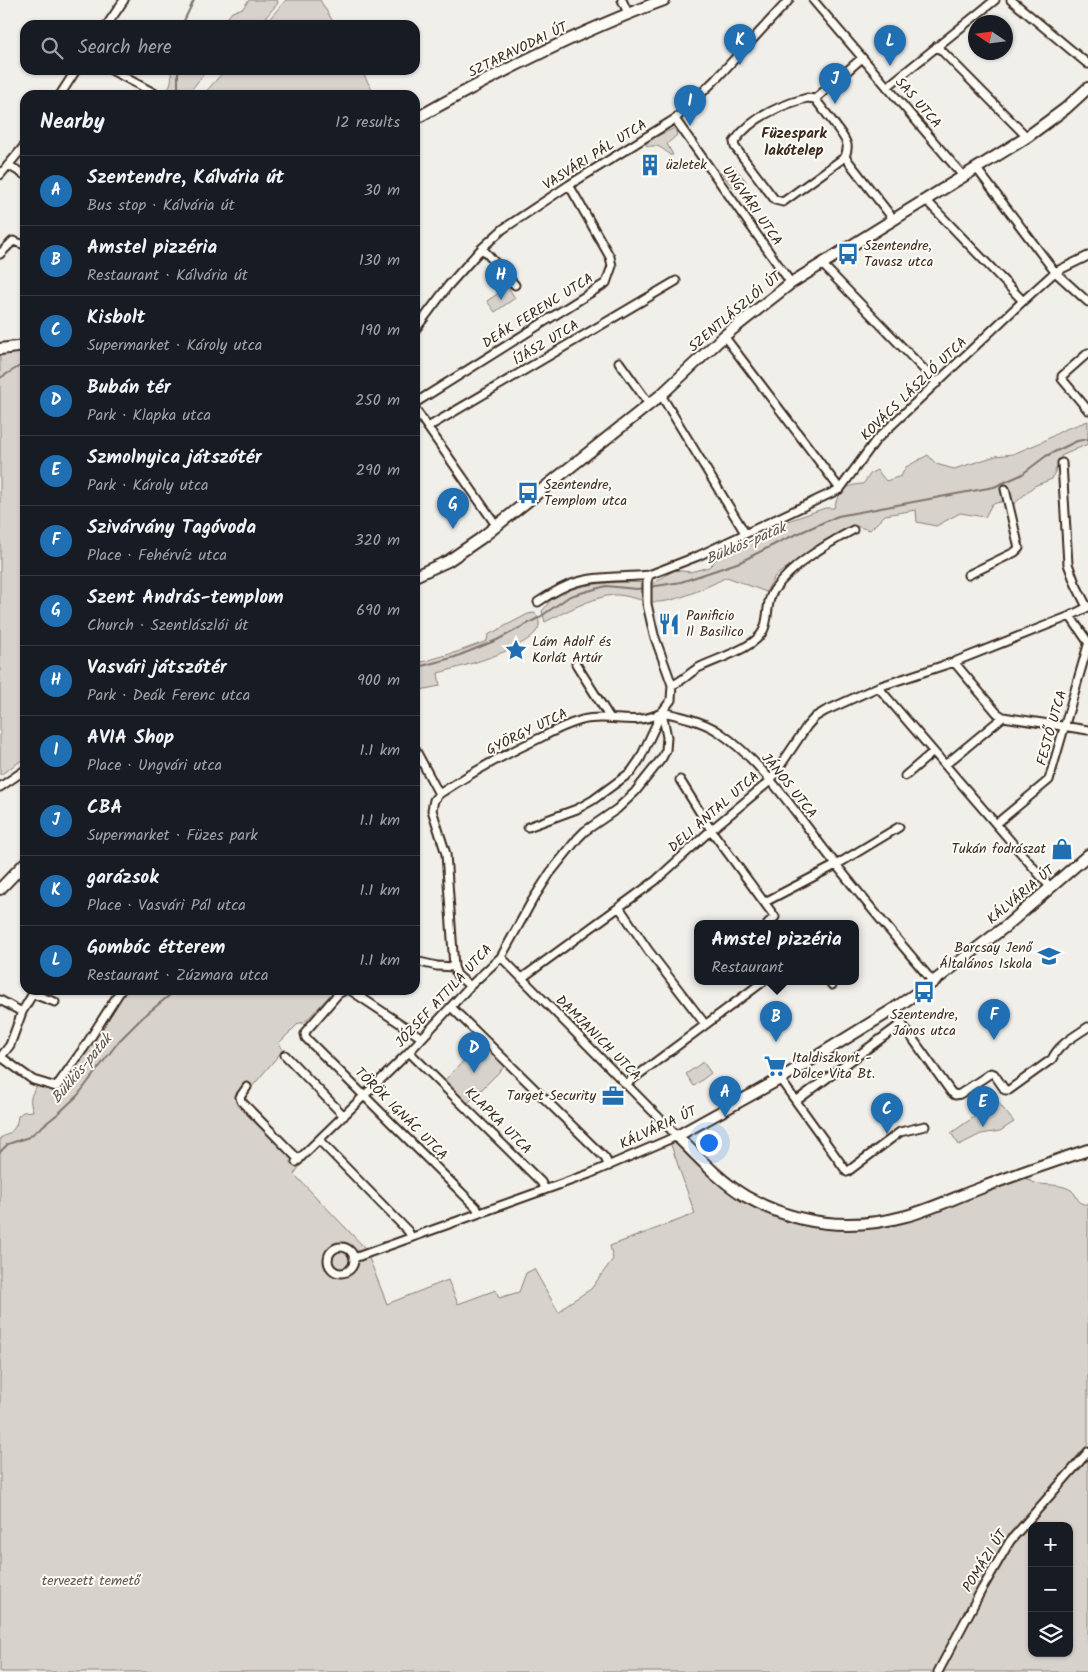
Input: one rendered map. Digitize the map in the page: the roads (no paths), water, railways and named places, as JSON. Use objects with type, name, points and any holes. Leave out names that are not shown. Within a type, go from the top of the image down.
[{"type":"street","points":[[110,20],[124,0]]},
{"type":"street","points":[[622,0],[628,13]]},
{"type":"street","name":"SZTARAVODAI ÚT","points":[[420,117],[490,78],[628,13],[664,0]]},
{"type":"street","name":"VASVÁRI PÁL UTCA","points":[[420,323],[448,286],[482,248],[503,229],[569,185],[675,119],[715,80],[789,0]]},
{"type":"street","name":"SAS UTCA","points":[[813,0],[964,177]]},
{"type":"street","points":[[887,87],[995,0]]},
{"type":"street","points":[[1011,0],[1088,64]]},
{"type":"street","points":[[937,46],[1027,137]]},
{"type":"street","points":[[815,99],[862,58]]},
{"type":"street","points":[[63,90],[73,75]]},
{"type":"street","points":[[120,75],[149,90]]},
{"type":"street","name":"SZENTLÁSZLÓI ÚT","points":[[420,574],[448,561],[496,525],[661,395],[724,336],[791,282],[1027,137],[1065,109],[1088,88]]},
{"type":"street","points":[[808,98],[815,99],[848,143],[845,157],[783,202],[775,200],[735,147],[734,142],[738,136],[771,111],[786,104],[808,98]]},
{"type":"street","name":"UNGVÁRI UTCA","points":[[675,119],[791,282]]},
{"type":"street","points":[[0,174],[20,151]]},
{"type":"street","points":[[845,157],[894,220]]},
{"type":"street","points":[[8,165],[20,172]]},
{"type":"street","points":[[977,169],[1055,272],[1088,302]]},
{"type":"street","name":"DEÁK FERENC UTCA","points":[[420,400],[606,283],[612,266],[610,257],[569,185]]},
{"type":"street","points":[[926,200],[1023,301]]},
{"type":"street","points":[[0,254],[13,241],[20,243]]},
{"type":"street","points":[[482,248],[514,285]]},
{"type":"street","name":"KOVÁCS LÁSZLÓ UTCA","points":[[538,602],[577,582],[604,577],[648,578],[840,489],[876,440],[1023,301],[1055,272],[1088,256]]},
{"type":"street","points":[[821,263],[937,383]]},
{"type":"street","name":"ÍJÁSZ UTCA","points":[[428,427],[676,281]]},
{"type":"street","points":[[724,336],[840,489]]},
{"type":"street","points":[[0,349],[20,347]]},
{"type":"street","points":[[1088,353],[1062,376],[1062,380],[1088,410]]},
{"type":"street","points":[[620,362],[649,404]]},
{"type":"street","points":[[661,395],[745,533]]},
{"type":"street","points":[[420,416],[496,525]]},
{"type":"street","points":[[1062,463],[1068,564],[1074,584],[1088,607]]},
{"type":"street","points":[[968,575],[1015,552],[1019,548],[1005,488]]},
{"type":"street","points":[[672,685],[697,669],[750,644],[764,630],[770,598],[778,585],[800,564],[853,530]]},
{"type":"street","points":[[528,827],[577,809],[593,800],[631,772],[640,758],[662,712],[671,700],[672,685],[654,634],[647,604],[648,578]]},
{"type":"street","name":"DELI ANTAL UTCA","points":[[522,978],[655,881],[711,830],[770,781],[815,717],[878,687],[954,662],[1088,607]]},
{"type":"street","name":"FESTŐ UTCA","points":[[996,824],[1049,780],[1066,726],[1088,643],[1070,616]]},
{"type":"street","points":[[954,662],[997,713],[1003,717],[1088,730]]},
{"type":"street","points":[[576,664],[610,718]]},
{"type":"street","points":[[878,687],[1051,888]]},
{"type":"street","name":"GYÖRGY UTCA","points":[[439,794],[484,766],[549,733],[582,720],[599,718],[646,719],[662,712]]},
{"type":"street","name":"JÁNOS UTCA","points":[[662,712],[686,718],[719,732],[743,752],[770,781],[836,865],[933,982]]},
{"type":"street","name":"JÓZSEF ATTILA UTCA","points":[[247,1087],[240,1097],[241,1101],[297,1161],[409,1052],[470,986],[500,957],[532,901],[578,838],[617,809],[635,792],[662,758],[668,743],[662,712]]},
{"type":"street","points":[[945,765],[1003,717]]},
{"type":"street","points":[[905,776],[933,752]]},
{"type":"street","points":[[420,758],[439,794],[434,800],[432,810],[446,854],[454,966],[457,975],[470,986]]},
{"type":"street","points":[[0,787],[20,773]]},
{"type":"street","points":[[680,780],[711,830],[775,917],[772,920]]},
{"type":"street","points":[[764,902],[836,865],[898,827]]},
{"type":"street","name":"KÁLVÁRIA ÚT","points":[[354,1258],[608,1166],[677,1136],[780,1079],[892,1010],[933,982],[1006,926],[1088,855]]},
{"type":"street","points":[[0,889],[20,868]]},
{"type":"street","points":[[619,907],[648,950],[705,1024]]},
{"type":"street","name":"DAMJANICH UTCA","points":[[500,957],[677,1136]]},
{"type":"street","points":[[420,962],[438,966],[454,966]]},
{"type":"street","points":[[626,1084],[759,985]]},
{"type":"street","points":[[32,995],[22,1012],[10,1045],[0,1057],[33,1080],[56,1087],[118,995]]},
{"type":"street","points":[[40,995],[55,1002]]},
{"type":"street","name":"TÖRÖK IGNÁC UTCA","points":[[337,995],[305,1034],[328,1060],[479,1212]]},
{"type":"street","points":[[358,995],[422,1038]]},
{"type":"street","points":[[0,1000],[22,1012]]},
{"type":"street","points":[[452,1007],[605,1158],[608,1166]]},
{"type":"street","points":[[892,1010],[951,1092],[956,1095],[991,1073],[994,1074],[1005,1090],[1009,1090],[1052,1059],[1060,1046],[1088,1026]]},
{"type":"street","points":[[796,1101],[901,1024]]},
{"type":"street","name":"KLAPKA UTCA","points":[[409,1052],[541,1182],[545,1189]]},
{"type":"street","points":[[285,1055],[344,1116]]},
{"type":"street","points":[[780,1079],[847,1172],[900,1132],[925,1126]]},
{"type":"street","points":[[677,1136],[711,1170],[745,1196],[780,1212],[807,1221],[835,1225],[872,1223],[907,1216],[1088,1150]]},
{"type":"street","points":[[320,1140],[411,1236]]},
{"type":"street","name":"POMÁZI ÚT","points":[[938,1672],[1010,1541],[1088,1452]]},
{"type":"waterway","points":[[184,20],[194,0]]},
{"type":"waterway","points":[[178,75],[178,90]]},
{"type":"waterway","points":[[0,378],[20,366]]},
{"type":"waterway","name":"Bükkös-patak","points":[[650,587],[681,582],[740,562],[781,541],[838,516],[994,487],[1021,475],[1046,456],[1077,441],[1088,439]]},
{"type":"waterway","name":"Bükkös-patak","points":[[420,667],[455,657],[497,640],[540,617],[570,596],[606,586],[646,588]]},
{"type":"waterway","name":"Bükkös-patak","points":[[0,1152],[8,1144],[29,1137],[59,1113],[78,1095],[119,1041],[143,1017],[170,995]]},
{"type":"place","name":"garázsok","points":[[740,65]]},
{"type":"place","name":"Gombóc étterem","points":[[890,66]]},
{"type":"place","name":"CBA","points":[[835,104]]},
{"type":"place","name":"AVIA Shop","points":[[690,126]]},
{"type":"place","name":"üzletek","points":[[650,165]]},
{"type":"place","name":"Szentendre, Tavasz utca","points":[[848,254]]},
{"type":"place","name":"Vasvári játszótér","points":[[501,300]]},
{"type":"place","name":"Szentendre, Templom utca","points":[[528,493]]},
{"type":"place","name":"Szent András-templom","points":[[453,529]]},
{"type":"place","name":"Panificio Il Basilico","points":[[669,624]]},
{"type":"place","name":"Lám Adolf és Korlát Artúr","points":[[516,650]]},
{"type":"place","name":"Tukán fodrászat","points":[[1062,849]]},
{"type":"place","name":"Barcsay Jenő Általános Iskola","points":[[1049,956]]},
{"type":"place","name":"Szentendre, János utca","points":[[924,992]]},
{"type":"place","name":"Szivárvány Tagóvoda","points":[[994,1040]]},
{"type":"place","name":"Amstel pizzéria","points":[[776,1042]]},
{"type":"place","name":"Italdiszkont - Dolce Vita Bt.","points":[[775,1066]]},
{"type":"place","name":"Bubán tér","points":[[474,1073]]},
{"type":"place","name":"Target Security","points":[[613,1096]]},
{"type":"place","name":"Szentendre, Kálvária út","points":[[725,1117]]},
{"type":"place","name":"Szmolnyica játszótér","points":[[983,1127]]},
{"type":"place","name":"Kisbolt","points":[[887,1134]]},
{"type":"district","name":"Füzespark lakótelep","points":[[794,142]]},
{"type":"park label","name":"tervezett temető","points":[[91,1581]]}]
